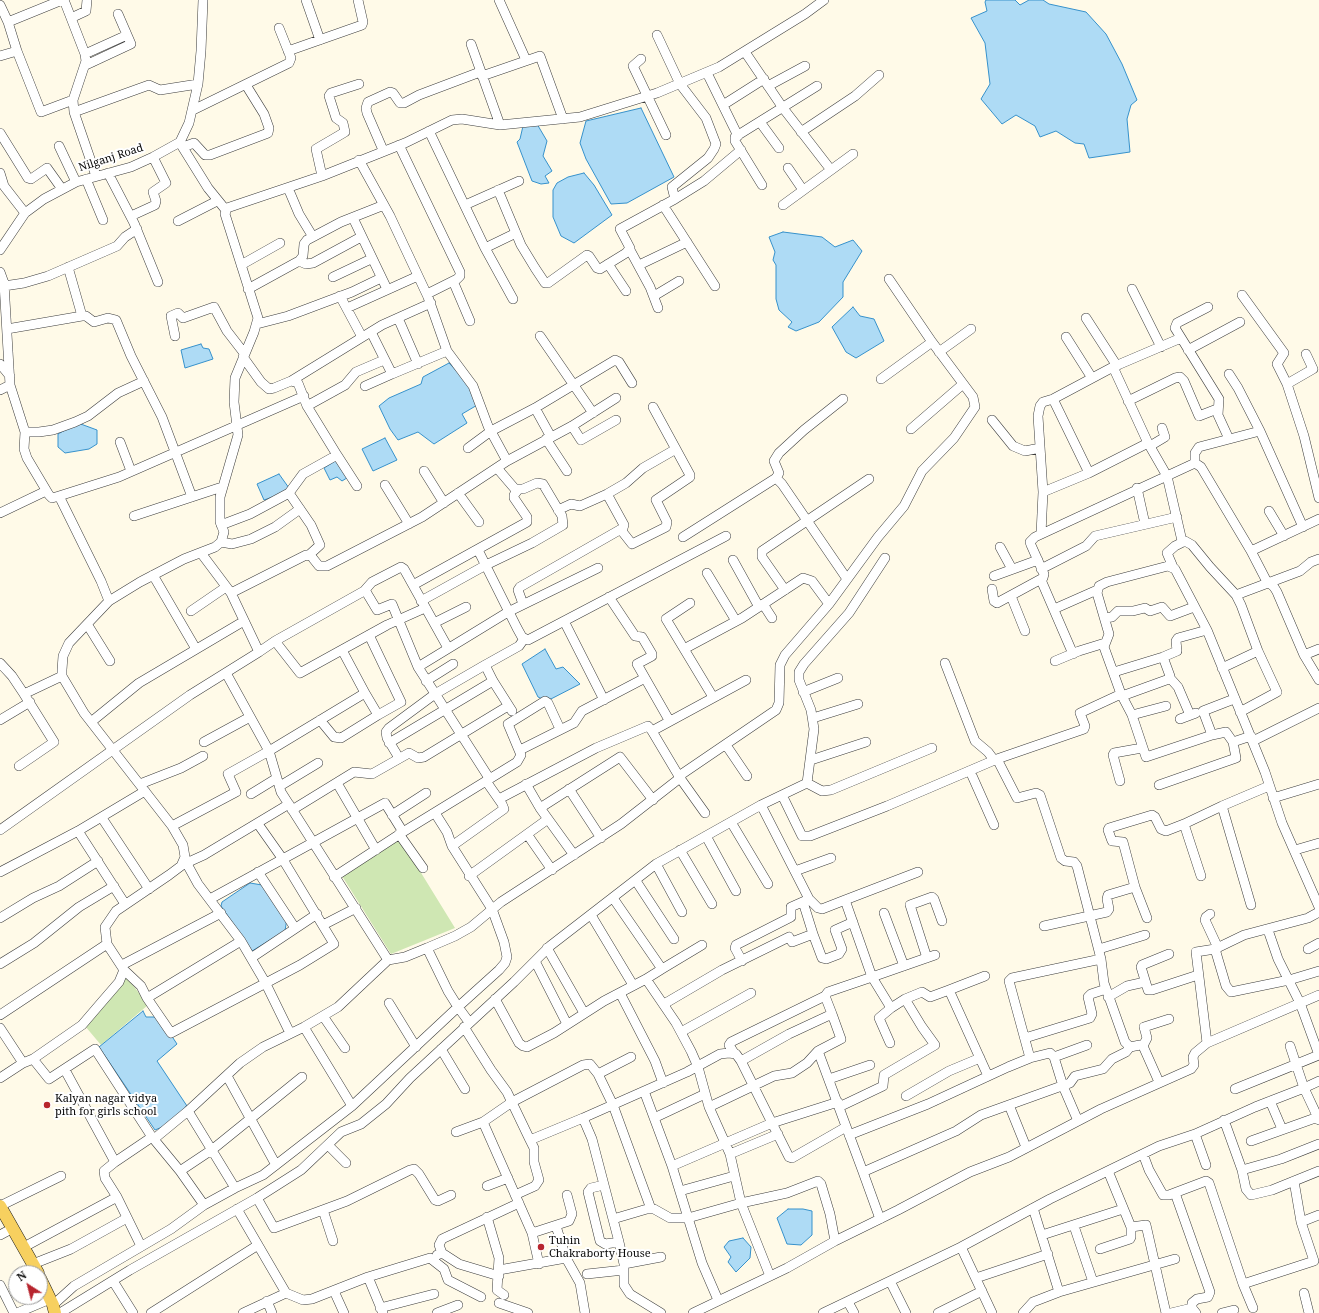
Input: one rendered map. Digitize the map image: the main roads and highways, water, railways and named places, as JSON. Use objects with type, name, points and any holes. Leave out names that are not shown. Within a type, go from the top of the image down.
[{"type":"main road","points":[[0,1206],[33,1265]]},
{"type":"main road","points":[[48,1293],[55,1307]]},
{"type":"water","points":[[986,0],[1015,0],[1020,5],[1029,0],[1043,0],[1049,4],[1086,12],[1106,34],[1122,64],[1137,100],[1131,105],[1127,119],[1130,152],[1089,158],[1084,144],[1075,143],[1056,131],[1040,137],[1035,126],[1016,115],[1002,124],[981,99],[990,84],[985,43],[971,18],[987,11]]},
{"type":"water","points":[[641,108],[674,177],[627,203],[611,204],[586,159],[580,143],[586,121]]},
{"type":"water","points":[[537,124],[547,141],[543,156],[552,171],[545,176],[549,183],[541,184],[532,181],[517,142],[520,139],[523,126]]},
{"type":"water","points":[[584,173],[594,185],[612,215],[574,243],[561,236],[553,217],[553,190],[557,183],[568,177]]},
{"type":"water","points":[[783,232],[822,237],[835,247],[853,240],[862,251],[843,282],[843,297],[819,322],[796,331],[788,327],[792,322],[779,310],[776,299],[776,265],[773,260],[775,252],[769,237]]},
{"type":"water","points":[[853,307],[860,316],[874,319],[884,341],[856,358],[846,352],[832,327]]},
{"type":"water","points":[[201,344],[203,348],[209,349],[213,359],[185,368],[181,350]]},
{"type":"water","points":[[449,363],[466,381],[479,404],[462,414],[467,423],[434,444],[418,432],[398,440],[390,429],[379,406],[389,398],[421,384],[423,377]]},
{"type":"water","points":[[78,423],[97,430],[97,444],[89,449],[65,453],[58,447],[58,434]]},
{"type":"water","points":[[385,438],[397,460],[373,471],[362,449]]},
{"type":"water","points":[[337,460],[350,476],[342,481],[337,477],[330,480],[324,468]]},
{"type":"water","points":[[279,474],[289,488],[281,494],[264,500],[257,484]]},
{"type":"water","points":[[545,649],[556,669],[563,667],[580,684],[547,701],[538,697],[522,664]]},
{"type":"water","points":[[250,883],[262,885],[287,918],[285,931],[252,951],[221,906],[222,902]]},
{"type":"water","points":[[143,1011],[146,1017],[159,1017],[177,1044],[157,1061],[187,1106],[167,1125],[155,1130],[99,1047]]},
{"type":"water","points":[[788,1209],[803,1209],[812,1211],[812,1235],[801,1245],[787,1244],[777,1218]]},
{"type":"water","points":[[743,1238],[751,1247],[750,1258],[736,1272],[728,1262],[731,1257],[724,1247],[729,1241]]},
{"type":"place","name":"Kalyan nagar vidya pith for girls school","points":[[47,1105]]},
{"type":"place","name":"Tuhin Chakraborty House","points":[[541,1247]]}]
